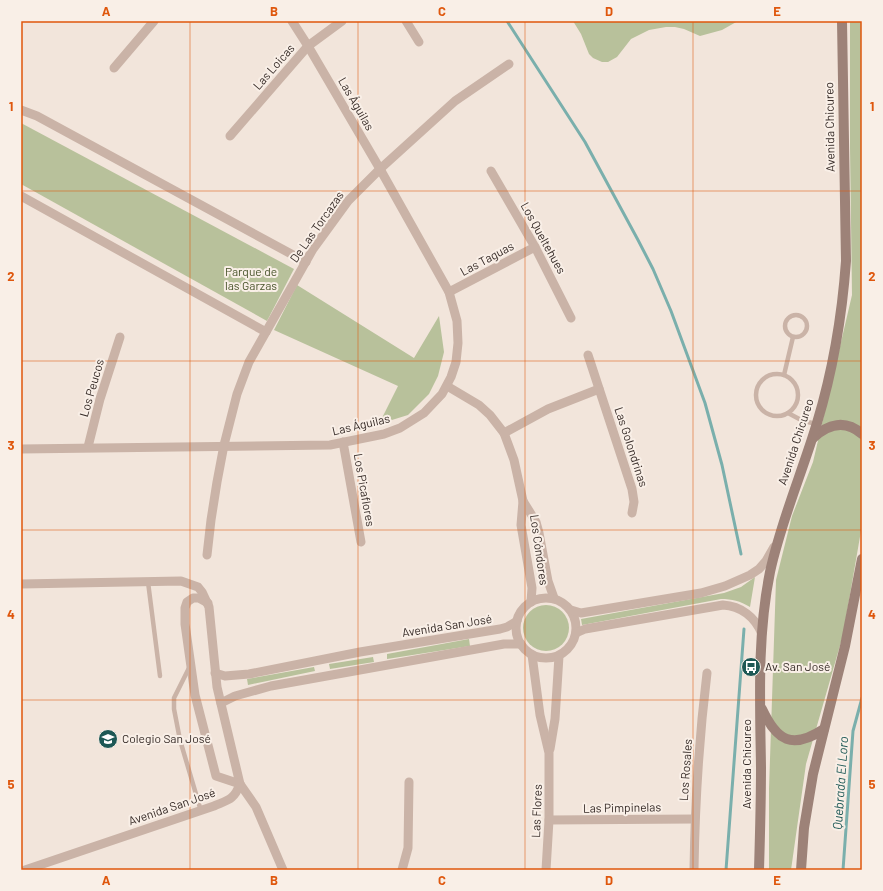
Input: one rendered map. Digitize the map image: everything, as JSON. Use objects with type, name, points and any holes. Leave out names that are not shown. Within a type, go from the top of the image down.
[{"type":"main road","name":"Avenida Chicureo","points":[[759,870],[761,770],[760,706],[764,604],[777,543],[817,424],[829,382],[838,336],[846,262],[842,21]]},
{"type":"main road","points":[[812,439],[826,428],[838,425],[850,426],[862,434]]},
{"type":"main road","points":[[800,870],[809,797],[817,751],[845,646],[862,559]]},
{"type":"main road","points":[[760,706],[771,728],[786,739],[802,740],[824,729]]},
{"type":"street","points":[[114,68],[154,21]]},
{"type":"street","name":"Las Águilas","points":[[21,449],[224,445],[330,445],[384,434],[409,423],[429,410],[447,386],[456,362],[458,344],[457,322],[449,292],[380,168],[292,21]]},
{"type":"street","name":"Las Loicas","points":[[230,136],[308,46],[342,21]]},
{"type":"street","points":[[406,21],[419,42]]},
{"type":"street","name":"De Las Torcazas","points":[[208,556],[211,520],[224,445],[237,394],[249,362],[313,249],[348,202],[380,168],[455,101],[509,64]]},
{"type":"street","points":[[21,110],[37,116],[306,262]]},
{"type":"street","name":"Los Queltehues","points":[[491,172],[535,247],[571,318]]},
{"type":"street","points":[[21,196],[266,332]]},
{"type":"street","name":"Las Taguas","points":[[449,292],[535,247]]},
{"type":"street","name":"Los Peucos","points":[[88,447],[100,399],[120,337]]},
{"type":"street","name":"Las Golondrinas","points":[[588,355],[632,489],[634,502],[632,513]]},
{"type":"street","name":"Los Cóndores","points":[[447,386],[479,405],[498,424],[504,433],[514,460],[523,501],[521,525],[532,588],[531,602]]},
{"type":"street","points":[[504,433],[548,409],[599,389]]},
{"type":"street","name":"Los Picaflores","points":[[343,442],[361,542]]},
{"type":"street","name":"Los Cóndores","points":[[523,501],[536,522],[548,581],[554,598]]},
{"type":"street","points":[[571,610],[581,613],[700,593],[725,586],[750,575],[759,569],[777,543]]},
{"type":"street","points":[[21,584],[180,581],[190,583],[200,590],[209,607],[215,673],[240,784],[256,807],[283,870]]},
{"type":"street","points":[[208,603],[199,598],[192,598],[187,602],[185,608],[185,624],[195,695],[216,776],[240,784]]},
{"type":"street","points":[[545,598],[554,598],[562,602],[571,610],[575,619],[576,634],[574,642],[569,648],[559,656],[546,659],[532,655],[520,644],[516,633],[517,621],[522,610],[531,602],[545,598]]},
{"type":"street","points":[[576,634],[585,629],[724,605],[733,606],[748,613],[762,634]]},
{"type":"street","name":"Avenida San José","points":[[215,673],[225,676],[249,674],[360,652],[500,629],[517,621]]},
{"type":"street","points":[[221,703],[235,696],[271,686],[504,644],[520,644]]},
{"type":"street","name":"Las Flores","points":[[532,655],[540,715],[549,753],[550,820],[546,870]]},
{"type":"street","name":"Las Flores","points":[[549,753],[556,719],[559,656]]},
{"type":"street","name":"Los Rosales","points":[[694,870],[694,819],[707,673]]},
{"type":"street","points":[[402,870],[408,848],[409,782]]},
{"type":"street","name":"Avenida San José","points":[[25,870],[229,800],[237,793],[240,784]]},
{"type":"street","name":"Las Pimpinelas","points":[[550,820],[694,819]]},
{"type":"lane","points":[[794,315],[801,316],[806,322],[807,329],[804,335],[800,337],[793,337],[785,330],[786,322],[794,315]]},
{"type":"lane","points":[[784,375],[793,337]]},
{"type":"lane","points":[[771,375],[784,375],[795,383],[798,389],[798,396],[793,409],[788,413],[774,415],[768,413],[762,409],[758,403],[757,390],[760,383],[765,378],[771,375]]},
{"type":"lane","points":[[788,413],[803,421],[817,424]]},
{"type":"lane","points":[[148,582],[160,676]]},
{"type":"lane","points":[[190,664],[174,698],[174,709],[180,740],[200,811]]},
{"type":"green space","points":[[573,21],[738,21],[722,30],[700,36],[675,27],[649,30],[631,39],[617,57],[608,62],[602,62],[593,58],[589,54],[581,34]]},
{"type":"green space","points":[[850,21],[862,21],[862,525],[843,635],[806,764],[791,870],[769,870],[769,789],[776,580],[792,516],[813,462],[852,295]]},
{"type":"green space","name":"Parque de las Garzas","points":[[21,123],[294,269],[267,321],[21,184]]},
{"type":"green space","points":[[297,285],[414,358],[439,316],[444,352],[438,376],[429,394],[408,415],[379,424],[398,386],[274,330]]},
{"type":"green space","points":[[755,577],[750,607],[743,603],[729,599],[721,599],[582,625],[581,619],[724,593],[741,587]]},
{"type":"green space","points":[[542,605],[550,605],[559,609],[565,615],[569,628],[565,641],[559,647],[550,651],[542,651],[533,647],[527,641],[523,632],[523,624],[527,615],[533,609]]},
{"type":"green space","points":[[469,639],[470,646],[387,659],[387,654]]},
{"type":"green space","points":[[373,657],[374,662],[330,669],[329,664]]},
{"type":"green space","points":[[314,667],[315,671],[248,685],[247,679]]},
{"type":"waterway","points":[[507,21],[585,142],[653,269],[671,311],[705,403],[722,465],[741,554]]},
{"type":"waterway","points":[[726,870],[744,629]]},
{"type":"waterway","name":"Quebrada El Loro","points":[[843,870],[853,731],[862,698]]},
{"type":"place","name":"Av. San José","points":[[751,667]]},
{"type":"place","name":"Colegio San José","points":[[108,739]]}]
